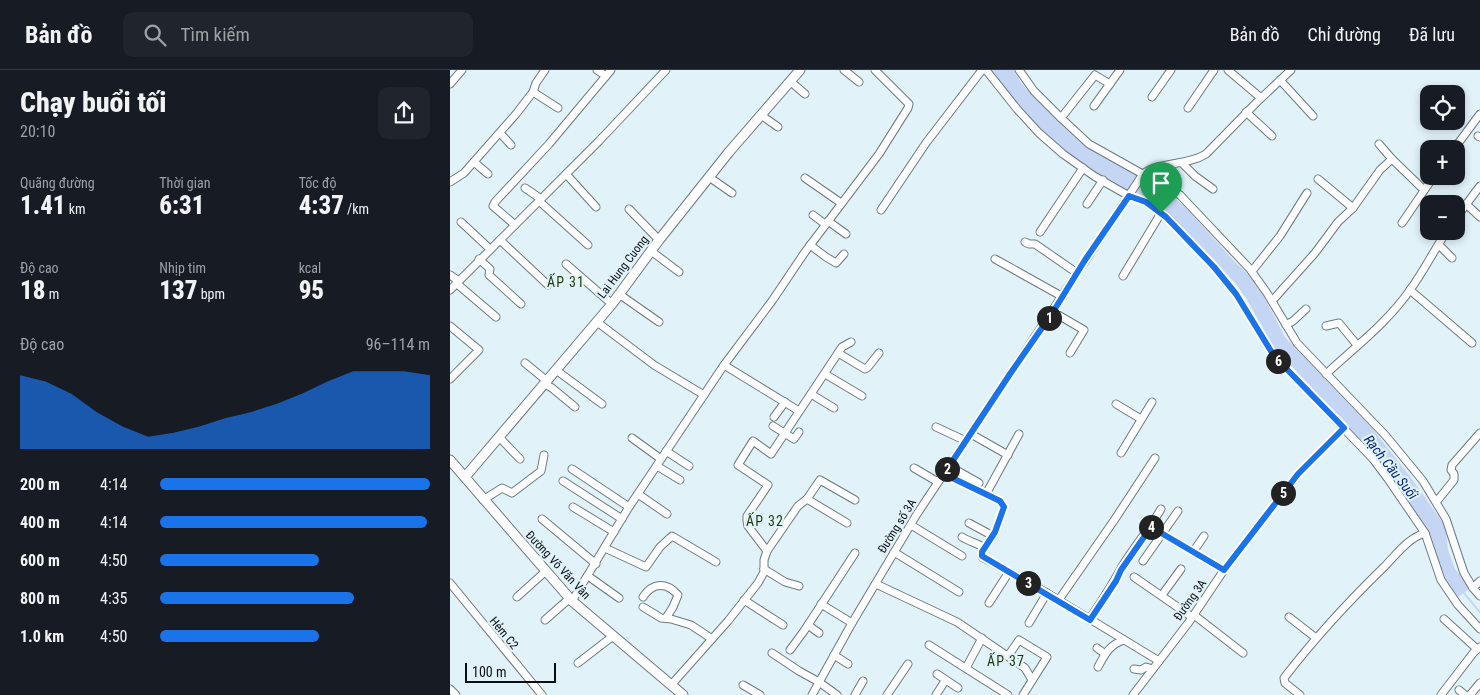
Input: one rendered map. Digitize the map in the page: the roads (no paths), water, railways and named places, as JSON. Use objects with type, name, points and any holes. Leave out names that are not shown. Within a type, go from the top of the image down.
[{"type":"street","points":[[450,84],[462,70]]},
{"type":"street","points":[[450,182],[464,173],[500,133],[534,92],[536,83],[545,70]]},
{"type":"street","points":[[515,225],[493,206],[495,202],[549,144],[608,73],[597,70]]},
{"type":"street","points":[[450,290],[566,174],[666,70]]},
{"type":"street","name":"Lai Hung Cuong","points":[[465,478],[612,304],[709,177],[800,70]]},
{"type":"street","points":[[844,70],[859,82]]},
{"type":"street","points":[[545,620],[571,600],[596,564],[638,494],[724,365],[772,301],[810,245],[879,154],[908,108],[909,104],[875,70]]},
{"type":"street","points":[[881,210],[926,143],[984,70],[1039,133],[1063,154],[1094,176],[1146,202],[1161,213],[1214,267],[1236,294],[1274,356],[1373,459],[1425,533],[1441,580],[1458,605],[1480,629]]},
{"type":"street","points":[[1019,70],[1034,91],[1090,144],[1180,196],[1216,231],[1252,271],[1297,343],[1386,436],[1423,481],[1437,501],[1446,519],[1464,573],[1472,588],[1480,596]]},
{"type":"street","points":[[1094,106],[1120,70]]},
{"type":"street","points":[[1152,98],[1171,70]]},
{"type":"street","points":[[1188,108],[1214,70]]},
{"type":"street","points":[[1228,70],[1261,98]]},
{"type":"street","points":[[1144,174],[1153,169],[1197,159],[1206,154],[1246,112],[1291,70]]},
{"type":"street","points":[[1061,118],[1095,75],[1110,84]]},
{"type":"street","points":[[1280,80],[1313,116]]},
{"type":"street","points":[[790,81],[805,94]]},
{"type":"street","points":[[534,92],[558,108]]},
{"type":"street","points":[[1246,112],[1272,136]]},
{"type":"street","points":[[1461,140],[1480,114]]},
{"type":"street","points":[[761,115],[778,127]]},
{"type":"street","points":[[500,133],[511,145]]},
{"type":"street","points":[[1379,144],[1424,190]]},
{"type":"street","points":[[1272,301],[1315,253],[1338,222],[1353,208],[1380,170],[1392,159]]},
{"type":"street","points":[[474,162],[488,174]]},
{"type":"street","points":[[1182,163],[1195,176],[1213,189]]},
{"type":"street","points":[[1040,232],[1082,168]]},
{"type":"street","points":[[566,174],[596,207]]},
{"type":"street","name":"Đường số 3A","points":[[812,695],[894,552],[938,482],[1144,174]]},
{"type":"street","points":[[709,177],[732,193]]},
{"type":"street","points":[[805,178],[842,203]]},
{"type":"street","points":[[1318,179],[1353,208]]},
{"type":"street","points":[[1087,204],[1103,180]]},
{"type":"street","points":[[1402,223],[1428,185]]},
{"type":"street","points":[[1480,186],[1466,204],[1480,217]]},
{"type":"street","points":[[525,188],[588,245]]},
{"type":"street","points":[[1252,271],[1280,236],[1307,193]]},
{"type":"street","points":[[629,208],[659,240]]},
{"type":"street","points":[[1123,276],[1161,213]]},
{"type":"street","points":[[814,215],[846,234]]},
{"type":"street","points":[[461,222],[490,249]]},
{"type":"street","points":[[500,240],[548,285]]},
{"type":"street","points":[[1326,374],[1367,338],[1398,306],[1442,240]]},
{"type":"street","points":[[1026,242],[1035,244],[1077,273]]},
{"type":"street","points":[[810,245],[836,263],[844,254]]},
{"type":"street","points":[[1439,245],[1452,258]]},
{"type":"street","points":[[651,251],[679,272]]},
{"type":"street","points":[[479,259],[490,269],[489,275],[521,304]]},
{"type":"street","points":[[996,259],[1063,296]]},
{"type":"street","points":[[566,264],[612,304]]},
{"type":"street","points":[[450,275],[496,317]]},
{"type":"street","points":[[1410,290],[1472,343]]},
{"type":"street","points":[[619,294],[659,322]]},
{"type":"street","points":[[1286,325],[1306,309]]},
{"type":"street","points":[[1053,312],[1084,330],[1070,353]]},
{"type":"street","points":[[597,322],[654,365],[704,395]]},
{"type":"street","points":[[1326,326],[1339,323],[1357,345]]},
{"type":"street","points":[[450,326],[479,350],[450,379]]},
{"type":"street","points":[[767,551],[748,526],[747,520],[768,484],[738,465],[753,441],[771,454],[842,347],[851,342]]},
{"type":"street","points":[[838,353],[865,369],[879,353]]},
{"type":"street","points":[[526,362],[546,383],[575,407]]},
{"type":"street","points":[[724,365],[799,411]]},
{"type":"street","points":[[556,370],[602,404]]},
{"type":"street","points":[[825,374],[862,396]]},
{"type":"street","points":[[811,394],[834,408]]},
{"type":"street","points":[[774,417],[785,402]]},
{"type":"street","points":[[1121,452],[1152,402]]},
{"type":"street","points":[[1116,404],[1141,420]]},
{"type":"street","points":[[773,426],[794,439],[799,432]]},
{"type":"street","points":[[936,427],[966,441]]},
{"type":"street","name":"Đường 3A","points":[[1133,695],[1193,616],[1224,570],[1298,474],[1344,428]]},
{"type":"street","points":[[971,434],[1008,455]]},
{"type":"street","points":[[986,494],[1019,434]]},
{"type":"street","points":[[1437,501],[1454,480],[1454,474],[1451,470],[1452,465],[1480,434]]},
{"type":"street","points":[[499,437],[520,459]]},
{"type":"street","points":[[632,438],[680,480]]},
{"type":"street","points":[[666,451],[689,466]]},
{"type":"street","points":[[484,500],[502,488],[512,493],[541,471],[544,455]]},
{"type":"street","points":[[1058,601],[1155,458]]},
{"type":"street","name":"Đường Võ Văn Vân","points":[[450,460],[571,600],[683,695]]},
{"type":"street","points":[[949,466],[978,483]]},
{"type":"street","points":[[914,468],[938,482]]},
{"type":"street","points":[[572,469],[630,507]]},
{"type":"street","points":[[944,474],[1000,501],[1004,507],[993,536],[982,552],[982,556],[1159,662]]},
{"type":"street","points":[[672,684],[758,583],[764,572],[764,560],[767,551],[798,506],[807,499],[820,480],[855,500]]},
{"type":"street","points":[[563,481],[622,519]]},
{"type":"street","points":[[638,494],[667,514]]},
{"type":"street","points":[[807,499],[848,523]]},
{"type":"street","points":[[573,507],[614,532]]},
{"type":"street","points":[[1090,620],[1116,581],[1121,570],[1151,527],[1161,508]]},
{"type":"street","points":[[1144,561],[1178,511]]},
{"type":"street","points":[[542,519],[596,564]]},
{"type":"street","points":[[969,523],[993,536]]},
{"type":"street","points":[[911,525],[962,556]]},
{"type":"street","points":[[1151,527],[1224,570]]},
{"type":"street","points":[[1300,695],[1285,684],[1284,678],[1316,638],[1356,595],[1416,536],[1425,533]]},
{"type":"street","points":[[605,548],[646,567],[660,547],[672,536],[716,562]]},
{"type":"street","points":[[1193,552],[1204,536]]},
{"type":"street","points":[[962,537],[985,548]]},
{"type":"street","points":[[894,552],[959,592]]},
{"type":"street","points":[[790,650],[855,553]]},
{"type":"street","points":[[764,569],[785,582],[798,586]]},
{"type":"street","points":[[1162,596],[1181,569]]},
{"type":"street","points":[[517,597],[546,572]]},
{"type":"street","points":[[989,603],[1009,572]]},
{"type":"street","points":[[588,576],[619,598]]},
{"type":"street","points":[[1134,577],[1193,616],[1243,653]]},
{"type":"street","points":[[1472,588],[1480,581]]},
{"type":"street","name":"Hẻm C2","points":[[450,583],[542,695]]},
{"type":"street","points":[[876,584],[957,622],[1025,668],[1032,680]]},
{"type":"street","points":[[643,597],[649,588],[660,585],[674,590],[678,595],[666,618]]},
{"type":"street","points":[[1029,623],[1046,593]]},
{"type":"street","points":[[744,600],[783,625]]},
{"type":"street","points":[[821,604],[852,623]]},
{"type":"street","points":[[642,607],[661,618],[691,625],[712,639]]},
{"type":"street","points":[[1289,616],[1316,638]]},
{"type":"street","points":[[1441,695],[1479,648],[1444,618]]},
{"type":"street","points":[[808,625],[819,633]]},
{"type":"street","points":[[578,663],[613,636]]},
{"type":"street","points":[[966,668],[982,638]]},
{"type":"street","points":[[1008,656],[1019,640],[1047,657],[1023,695]]},
{"type":"street","points":[[1098,667],[1105,654],[1114,644],[1124,640]]},
{"type":"street","points":[[929,645],[1008,695]]},
{"type":"street","points":[[1097,648],[1105,654]]},
{"type":"street","points":[[772,653],[837,695]]},
{"type":"street","points":[[834,655],[848,664]]},
{"type":"street","points":[[887,695],[908,664]]},
{"type":"street","points":[[1134,668],[1141,670],[1146,667],[1153,669]]},
{"type":"street","points":[[937,674],[958,688]]},
{"type":"street","points":[[936,695],[946,681]]},
{"type":"street","points":[[855,695],[863,682]]},
{"type":"street","points":[[1470,695],[1480,683]]},
{"type":"street","points":[[743,685],[760,695]]},
{"type":"street","points":[[450,689],[456,695]]},
{"type":"street","points":[[1459,690],[1465,695]]},
{"type":"water","points":[[992,70],[1014,70],[1021,83],[1073,135],[1096,152],[1166,190],[1186,208],[1246,272],[1259,287],[1285,337],[1372,428],[1412,479],[1443,523],[1448,550],[1455,569],[1470,588],[1458,597],[1445,578],[1431,540],[1417,515],[1377,458],[1274,348],[1236,284],[1165,209],[1081,165],[1052,142],[1025,114]]},
{"type":"waterway","name":"Rạch Cầu Suối","points":[[1463,592],[1480,612]]},
{"type":"district","name":"ẤP 31","points":[[566,282]]},
{"type":"district","name":"ẤP 32","points":[[765,521]]},
{"type":"district","name":"ẤP 37","points":[[1006,661]]}]
